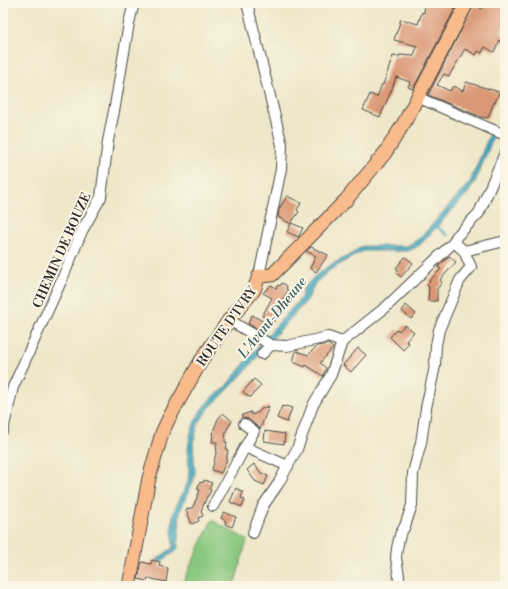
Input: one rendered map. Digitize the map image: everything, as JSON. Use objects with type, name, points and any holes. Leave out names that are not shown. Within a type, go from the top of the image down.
[{"type":"main road","name":"ROUTE D'IVRY","points":[[129,586],[149,478],[162,433],[191,377],[229,320],[254,290],[259,276],[272,275],[346,200],[385,153],[404,123],[467,3]]},
{"type":"street","name":"CHEMIN DE BOUZE","points":[[3,430],[13,387],[63,277],[82,231],[100,196],[108,141],[129,23],[134,3]]},
{"type":"street","points":[[247,3],[282,145],[281,169],[259,276]]},
{"type":"street","points":[[417,97],[505,135]]},
{"type":"street","points":[[253,533],[263,506],[298,449],[313,405],[331,375],[342,342],[386,307],[454,242],[456,237],[479,212],[505,153]]},
{"type":"street","points":[[398,586],[399,576],[396,558],[397,548],[400,535],[405,526],[412,505],[413,473],[421,444],[426,408],[435,366],[438,330],[460,280],[470,267],[464,251],[454,242]]},
{"type":"street","points":[[464,251],[505,242]]},
{"type":"street","points":[[229,320],[267,343],[287,346],[328,337],[342,342]]},
{"type":"street","points":[[262,354],[267,343]]},
{"type":"street","points":[[213,506],[254,432],[244,424]]},
{"type":"street","points":[[245,447],[288,466]]},
{"type":"green space","points":[[212,520],[247,540],[234,586],[181,586]]},
{"type":"water","points":[[491,131],[495,133],[475,182],[468,193],[421,244],[408,251],[363,251],[330,270],[315,283],[308,299],[270,341],[264,339],[301,298],[303,289],[315,276],[330,265],[350,255],[362,246],[407,246],[420,238],[470,182]]},
{"type":"water","points":[[261,343],[266,346],[250,366],[209,408],[198,424],[193,444],[195,472],[193,482],[180,511],[178,547],[176,551],[159,563],[155,561],[173,547],[173,516],[188,480],[188,452],[190,435],[197,417],[208,402],[222,391]]},
{"type":"building","points":[[425,3],[458,3],[413,89],[408,87],[410,82],[396,77],[380,117],[363,110],[370,94],[377,97],[382,84],[383,85],[393,56],[414,56],[417,46],[394,40],[401,19],[418,24],[422,12],[424,13]]},
{"type":"building","points":[[484,3],[492,3],[505,7],[505,22],[501,33],[505,35],[505,43],[500,40],[494,52],[485,47],[482,53],[478,51],[476,55],[465,49],[449,76],[444,74],[437,85],[450,91],[453,86],[463,91],[466,82],[499,92],[488,118],[481,117],[428,95],[474,5],[482,9]]},
{"type":"building","points":[[287,196],[301,203],[297,210],[299,212],[291,223],[303,228],[298,237],[287,232],[291,224],[278,217],[279,209]]},
{"type":"building","points":[[311,247],[328,255],[316,272],[310,268],[316,256],[306,251]]},
{"type":"building","points":[[449,256],[456,262],[440,280],[442,282],[437,289],[437,301],[428,301],[429,287],[427,285],[441,269],[438,267]]},
{"type":"building","points":[[405,257],[413,263],[401,277],[396,273],[399,270],[396,268]]},
{"type":"building","points":[[282,283],[287,286],[286,289],[288,290],[283,299],[287,302],[282,313],[279,311],[273,322],[262,316],[272,298],[263,293],[271,285],[276,288]]},
{"type":"building","points":[[406,305],[416,314],[411,319],[402,311]]},
{"type":"building","points":[[252,315],[264,322],[259,331],[248,323]]},
{"type":"building","points":[[405,325],[414,332],[406,341],[409,343],[403,350],[390,337],[397,329],[399,331]]},
{"type":"building","points":[[328,344],[333,348],[320,363],[326,368],[323,376],[306,365],[305,367],[293,362],[296,351],[308,355],[317,346]]},
{"type":"building","points":[[358,348],[366,355],[351,372],[343,365]]},
{"type":"building","points":[[254,379],[261,385],[251,397],[249,397],[243,392]]},
{"type":"building","points":[[269,406],[260,429],[248,419],[242,418],[242,415],[251,412],[251,415]]},
{"type":"building","points":[[282,406],[292,408],[287,422],[277,418]]},
{"type":"building","points":[[223,413],[232,421],[226,431],[225,442],[227,442],[226,450],[228,450],[226,462],[221,473],[212,470],[217,449],[217,442],[212,442],[212,434],[218,419]]},
{"type":"building","points":[[265,431],[285,434],[284,444],[264,441]]},
{"type":"building","points":[[254,464],[261,473],[268,476],[264,485],[255,481],[247,470]]},
{"type":"building","points":[[204,480],[212,483],[209,489],[211,490],[201,511],[203,516],[198,518],[199,521],[192,524],[186,510],[193,507],[200,490],[197,489],[200,482],[203,483]]},
{"type":"building","points":[[236,488],[243,492],[241,498],[245,500],[242,507],[230,502]]},
{"type":"building","points":[[224,512],[236,517],[232,527],[225,524],[226,521],[221,518]]},
{"type":"building","points":[[152,560],[160,562],[159,566],[168,568],[166,582],[148,578],[147,581],[138,579],[142,562],[151,564]]},
{"type":"waterway","points":[[435,225],[447,235]]},
{"type":"water label","name":"L'Avant-Dheune","points":[[272,317]]}]
